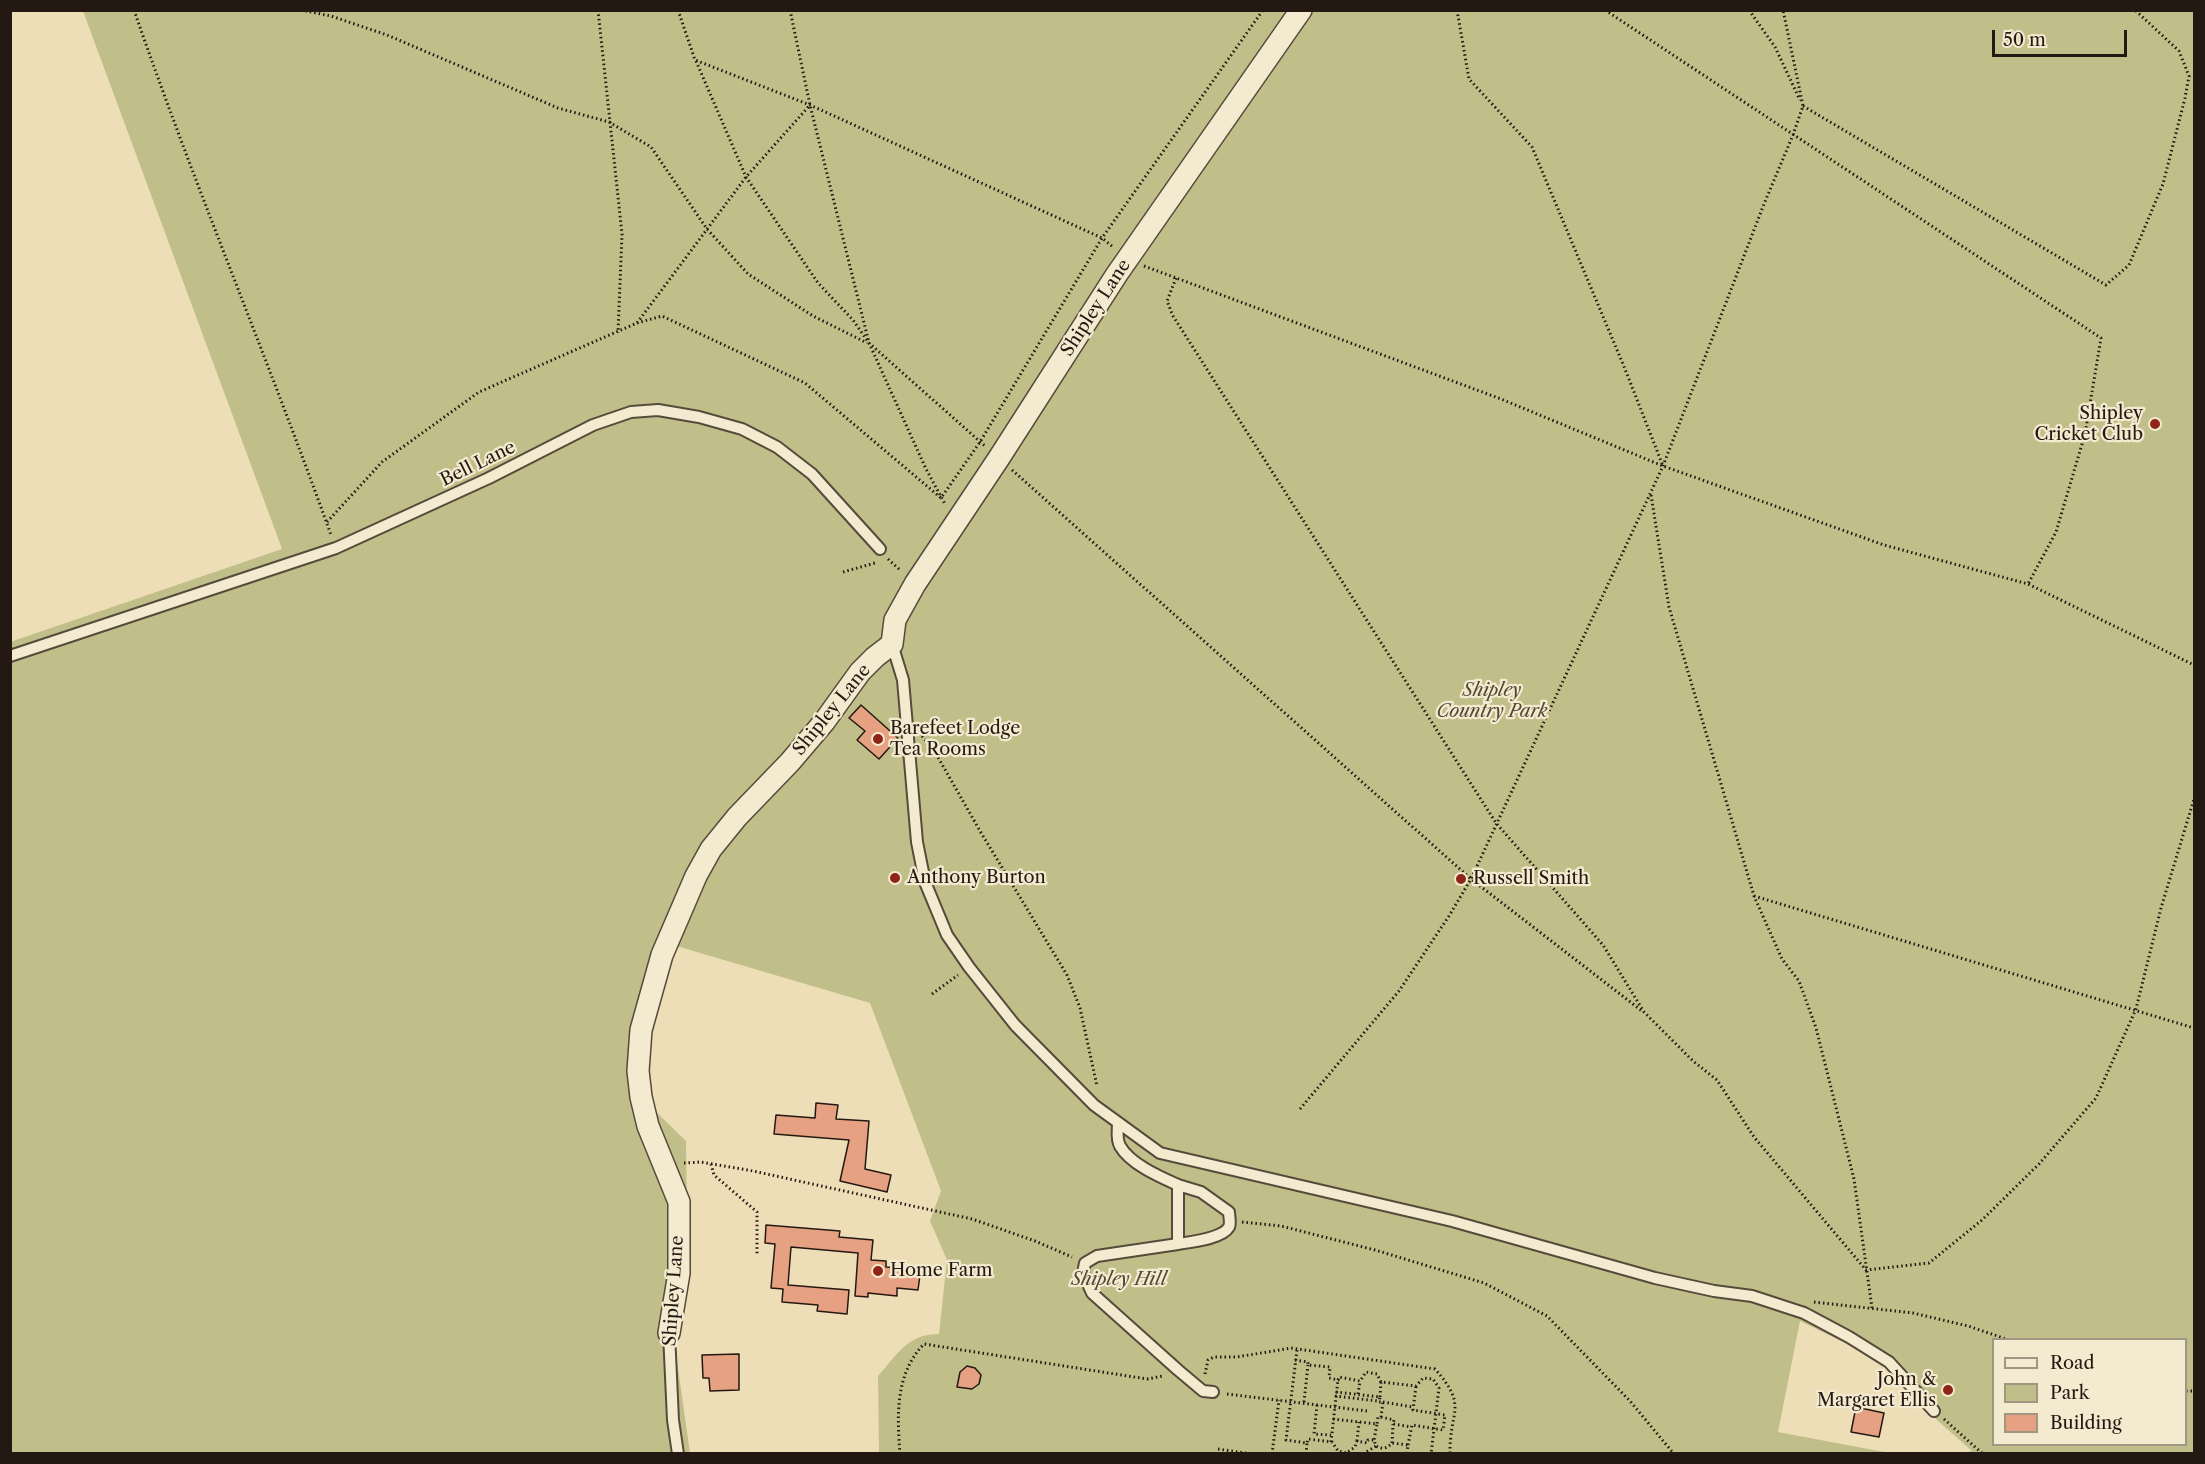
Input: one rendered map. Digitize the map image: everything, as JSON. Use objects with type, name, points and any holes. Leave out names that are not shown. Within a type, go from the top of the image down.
[{"type":"street","name":"Shipley Lane","points":[[669,1333],[679,1273],[678,1202],[648,1126],[638,1071],[641,1030],[662,955],[696,876],[711,849],[737,817],[790,762],[824,722],[860,672],[892,644],[895,620],[915,584],[1128,259],[1301,10]]},
{"type":"lane","name":"Bell Lane","points":[[10,656],[336,548],[489,478],[593,425],[631,412],[658,410],[699,417],[742,429],[777,447],[812,474],[880,549]]},
{"type":"lane","points":[[892,644],[903,680],[917,842],[925,882],[947,935],[1015,1025],[1103,1112],[1160,1153],[1452,1221],[1655,1278],[1714,1291],[1752,1296],[1804,1313],[1889,1362],[1934,1411]]},
{"type":"lane","points":[[1118,1123],[1117,1137],[1120,1146],[1142,1168],[1178,1185],[1201,1192],[1228,1212],[1230,1220],[1228,1227],[1219,1235],[1178,1244],[1097,1256],[1085,1263],[1083,1273],[1092,1293],[1178,1370],[1208,1392]]},
{"type":"lane","points":[[1178,1185],[1178,1244]]},
{"type":"lane","name":"Shipley Lane","points":[[669,1333],[673,1420],[678,1454]]},
{"type":"path","points":[[134,10],[168,108],[295,435],[336,548]]},
{"type":"path","points":[[301,10],[331,16],[387,35],[558,108],[609,122],[651,147],[707,229],[748,274],[813,316],[869,343],[1471,879],[1644,1012],[1693,1061],[1717,1080],[1754,1137],[1866,1270]]},
{"type":"path","points":[[598,10],[622,234],[618,333]]},
{"type":"path","points":[[678,10],[695,60],[746,177],[818,283],[853,320],[869,343],[955,524]]},
{"type":"path","points":[[790,10],[810,105],[869,343]]},
{"type":"path","points":[[942,498],[980,442],[1102,238],[1263,10]]},
{"type":"path","points":[[1457,10],[1469,79],[1532,147],[1663,466]]},
{"type":"path","points":[[1605,10],[2101,338],[2082,445],[2056,532],[2028,585]]},
{"type":"path","points":[[1749,10],[1775,47],[1803,106],[2106,285],[2129,265],[2163,184],[2189,76],[2179,51],[2135,10]]},
{"type":"path","points":[[1300,1109],[1399,991],[1471,879],[1663,466],[1803,106],[1783,10]]},
{"type":"path","points":[[695,60],[810,105],[1102,238],[1128,259],[1501,399],[1663,466],[1884,545],[2028,585],[2194,665]]},
{"type":"path","points":[[637,323],[746,177],[810,105]]},
{"type":"path","points":[[1176,278],[1167,301],[1173,316],[1496,823],[1603,945],[1644,1012]]},
{"type":"path","points":[[327,522],[382,462],[479,392],[637,323],[662,316],[805,383],[942,498]]},
{"type":"path","points":[[1650,493],[1669,607],[1754,896],[1782,959],[1799,981],[1816,1028],[1854,1179],[1872,1308]]},
{"type":"path","points":[[880,549],[915,584]]},
{"type":"path","points":[[843,572],[877,562]]},
{"type":"path","points":[[907,715],[935,752],[1067,975],[1080,1008],[1103,1112]]},
{"type":"path","points":[[1866,1270],[1929,1263],[1982,1220],[2039,1164],[2096,1098],[2136,1009],[2161,908],[2194,799]]},
{"type":"path","points":[[1754,896],[2194,1028]]},
{"type":"path","points":[[932,994],[969,967]]},
{"type":"path","points":[[664,1163],[701,1162],[753,1171],[972,1220],[1035,1241],[1085,1263]]},
{"type":"path","points":[[711,1164],[714,1175],[757,1212],[757,1256]]},
{"type":"path","points":[[1230,1220],[1281,1226],[1374,1250],[1484,1283],[1547,1316],[1630,1401],[1672,1452],[1666,1454]]},
{"type":"path","points":[[1806,1301],[1924,1315],[1968,1326],[2002,1338]]},
{"type":"path","points":[[900,1454],[899,1401],[904,1372],[914,1354],[924,1344],[1147,1379],[1178,1370]]},
{"type":"path","points":[[1208,1392],[1208,1360],[1214,1357],[1237,1357],[1291,1348],[1435,1369],[1454,1393],[1456,1404],[1450,1454]]},
{"type":"path","points":[[1297,1349],[1286,1440],[1307,1443]]},
{"type":"path","points":[[1295,1360],[1308,1362],[1308,1365],[1330,1367],[1329,1378],[1338,1380]]},
{"type":"path","points":[[1304,1403],[1308,1365]]},
{"type":"path","points":[[1358,1394],[1360,1381],[1366,1372],[1377,1374],[1382,1382],[1381,1417],[1378,1417],[1374,1440],[1376,1446],[1383,1449],[1388,1448],[1392,1443],[1394,1420],[1381,1417]]},
{"type":"path","points":[[1359,1422],[1355,1447],[1346,1453],[1338,1451],[1331,1442],[1331,1435],[1338,1377],[1360,1381]]},
{"type":"path","points":[[1413,1407],[1416,1386],[1423,1378],[1433,1379],[1439,1388],[1431,1454]]},
{"type":"path","points":[[1382,1382],[1416,1386]]},
{"type":"path","points":[[1225,1394],[1367,1411]]},
{"type":"path","points":[[1336,1394],[1358,1394],[1413,1407],[1413,1410],[1445,1415],[1443,1430],[1393,1424]]},
{"type":"path","points":[[1336,1394],[1381,1400]]},
{"type":"path","points":[[1272,1454],[1280,1400]]},
{"type":"path","points":[[1317,1405],[1314,1434],[1331,1435]]},
{"type":"path","points":[[1934,1411],[1983,1454]]},
{"type":"path","points":[[1333,1419],[1377,1424]]},
{"type":"path","points":[[1407,1454],[1411,1427]]},
{"type":"path","points":[[1306,1454],[1308,1439],[1331,1442]]},
{"type":"path","points":[[1357,1441],[1367,1443],[1368,1440],[1374,1440]]},
{"type":"path","points":[[1392,1443],[1407,1445]]},
{"type":"path","points":[[1363,1454],[1376,1446]]},
{"type":"path","points":[[1218,1449],[1252,1454]]},
{"type":"green space","name":"Shipley Country Park","points":[[83,11],[2194,11],[2194,1453],[1962,1453],[1972,1451],[1938,1421],[1890,1368],[1800,1321],[1778,1432],[1890,1453],[879,1453],[878,1376],[897,1353],[911,1342],[928,1335],[939,1334],[947,1260],[930,1221],[941,1191],[870,1003],[673,945],[648,1033],[647,1073],[652,1108],[686,1141],[688,1285],[677,1323],[676,1354],[690,1453],[11,1453],[10,642],[282,549]]},
{"type":"building","name":"Barefeet Lodge Tea Rooms","points":[[861,705],[898,738],[879,759],[857,740],[865,731],[849,718]]},
{"type":"building","points":[[816,1103],[838,1105],[836,1119],[869,1121],[865,1169],[891,1175],[887,1192],[840,1181],[849,1140],[774,1134],[776,1115],[815,1118]]},
{"type":"building","name":"Home Farm","points":[[766,1225],[840,1231],[839,1237],[873,1240],[871,1260],[886,1261],[886,1267],[900,1268],[900,1274],[920,1275],[918,1290],[897,1288],[897,1296],[868,1293],[868,1297],[855,1296],[858,1253],[791,1247],[788,1285],[849,1290],[847,1314],[817,1311],[818,1305],[782,1302],[783,1289],[771,1288],[775,1244],[765,1243]]},
{"type":"building","points":[[739,1354],[739,1390],[710,1391],[709,1378],[703,1378],[702,1355]]},
{"type":"building","points":[[967,1366],[975,1368],[981,1375],[979,1384],[972,1389],[957,1387],[960,1372]]},
{"type":"building","points":[[1856,1407],[1884,1413],[1879,1437],[1851,1432]]},
{"type":"place","name":"Shipley Cricket Club","points":[[2155,424]]},
{"type":"place","name":"Barefeet Lodge Tea Rooms","points":[[878,739]]},
{"type":"place","name":"Anthony Burton","points":[[895,878]]},
{"type":"place","name":"Russell Smith","points":[[1461,879]]},
{"type":"place","name":"Home Farm","points":[[878,1271]]},
{"type":"place","name":"John & Margaret Ellis","points":[[1948,1390]]},
{"type":"park label","name":"Shipley Hill","points":[[1119,1280]]}]
